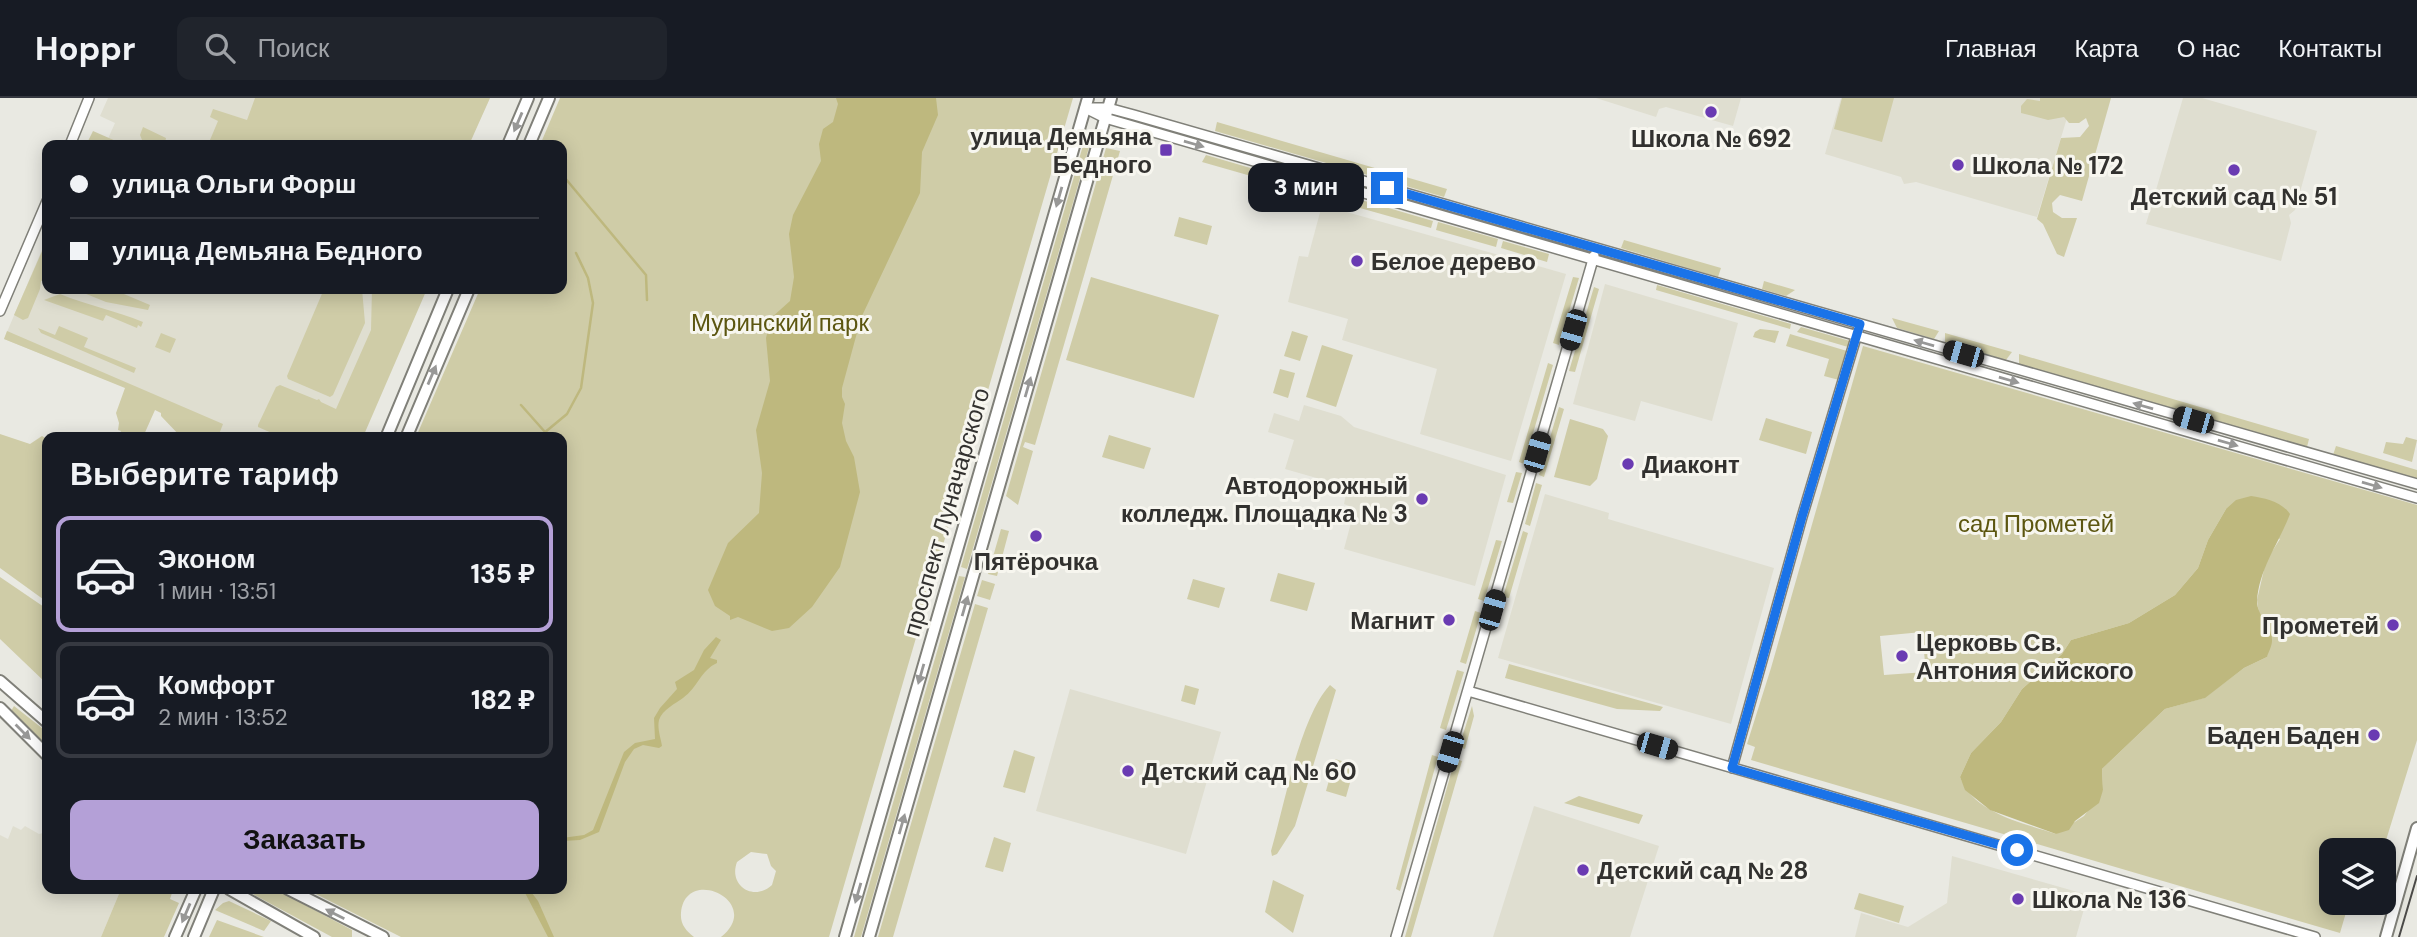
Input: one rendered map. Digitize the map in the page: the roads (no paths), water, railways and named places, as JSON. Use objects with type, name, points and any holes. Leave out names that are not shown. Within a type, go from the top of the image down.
[{"type":"main road","points":[[510,140],[528,98]]},
{"type":"main road","points":[[531,140],[549,98]]},
{"type":"main road","name":"проспект Луначарского","points":[[845,937],[1086,103]]},
{"type":"main road","name":"проспект Луначарского","points":[[869,937],[1108,108]]},
{"type":"main road","points":[[388,432],[446,294]]},
{"type":"main road","points":[[408,432],[466,294]]},
{"type":"main road","points":[[0,681],[42,718]]},
{"type":"main road","points":[[0,708],[42,750]]},
{"type":"main road","points":[[2386,937],[2417,828]]},
{"type":"main road","points":[[176,937],[194,894]]},
{"type":"main road","points":[[194,937],[212,894]]},
{"type":"main road","points":[[238,894],[314,937]]},
{"type":"main road","points":[[298,894],[383,937]]},
{"type":"main road","points":[[356,924],[358,937]]},
{"type":"street","points":[[72,140],[89,98]]},
{"type":"street","points":[[1086,103],[2417,484]]},
{"type":"street","points":[[1108,108],[1593,260],[2417,498]]},
{"type":"street","points":[[0,311],[42,213]]},
{"type":"street","points":[[1396,937],[1597,248]]},
{"type":"street","points":[[1732,768],[1802,517],[1860,324]]},
{"type":"street","points":[[1468,691],[2315,937]]},
{"type":"waterway","points":[[567,180],[646,275],[647,300]]},
{"type":"waterway","points":[[545,432],[567,414],[581,388],[593,303],[588,278],[576,253]]},
{"type":"waterway","points":[[521,405],[545,432]]},
{"type":"tram line","points":[[2399,937],[2417,876]]},
{"type":"place","name":"Школа № 692","points":[[1711,112]]},
{"type":"place","name":"улица Демьяна Бедного","points":[[1166,150]]},
{"type":"place","name":"Школа № 172","points":[[1958,165]]},
{"type":"place","name":"Детский сад № 51","points":[[2234,170]]},
{"type":"place","name":"Белое дерево","points":[[1357,261]]},
{"type":"place","name":"Диаконт","points":[[1628,464]]},
{"type":"place","name":"Автодорожный колледж. Площадка № 3","points":[[1422,499]]},
{"type":"place","name":"Пятёрочка","points":[[1036,536]]},
{"type":"place","name":"Магнит","points":[[1449,620]]},
{"type":"place","name":"Прометей","points":[[2393,625]]},
{"type":"place","name":"Церковь Св. Антония Сийского","points":[[1902,656]]},
{"type":"place","name":"Баден Баден","points":[[2374,735]]},
{"type":"place","name":"Детский сад № 60","points":[[1128,771]]},
{"type":"place","name":"Детский сад № 28","points":[[1583,870]]},
{"type":"place","name":"Школа № 136","points":[[2018,899]]},
{"type":"park label","name":"Муринский парк","points":[[780,322]]},
{"type":"park label","name":"сад Прометей","points":[[2036,523]]}]
